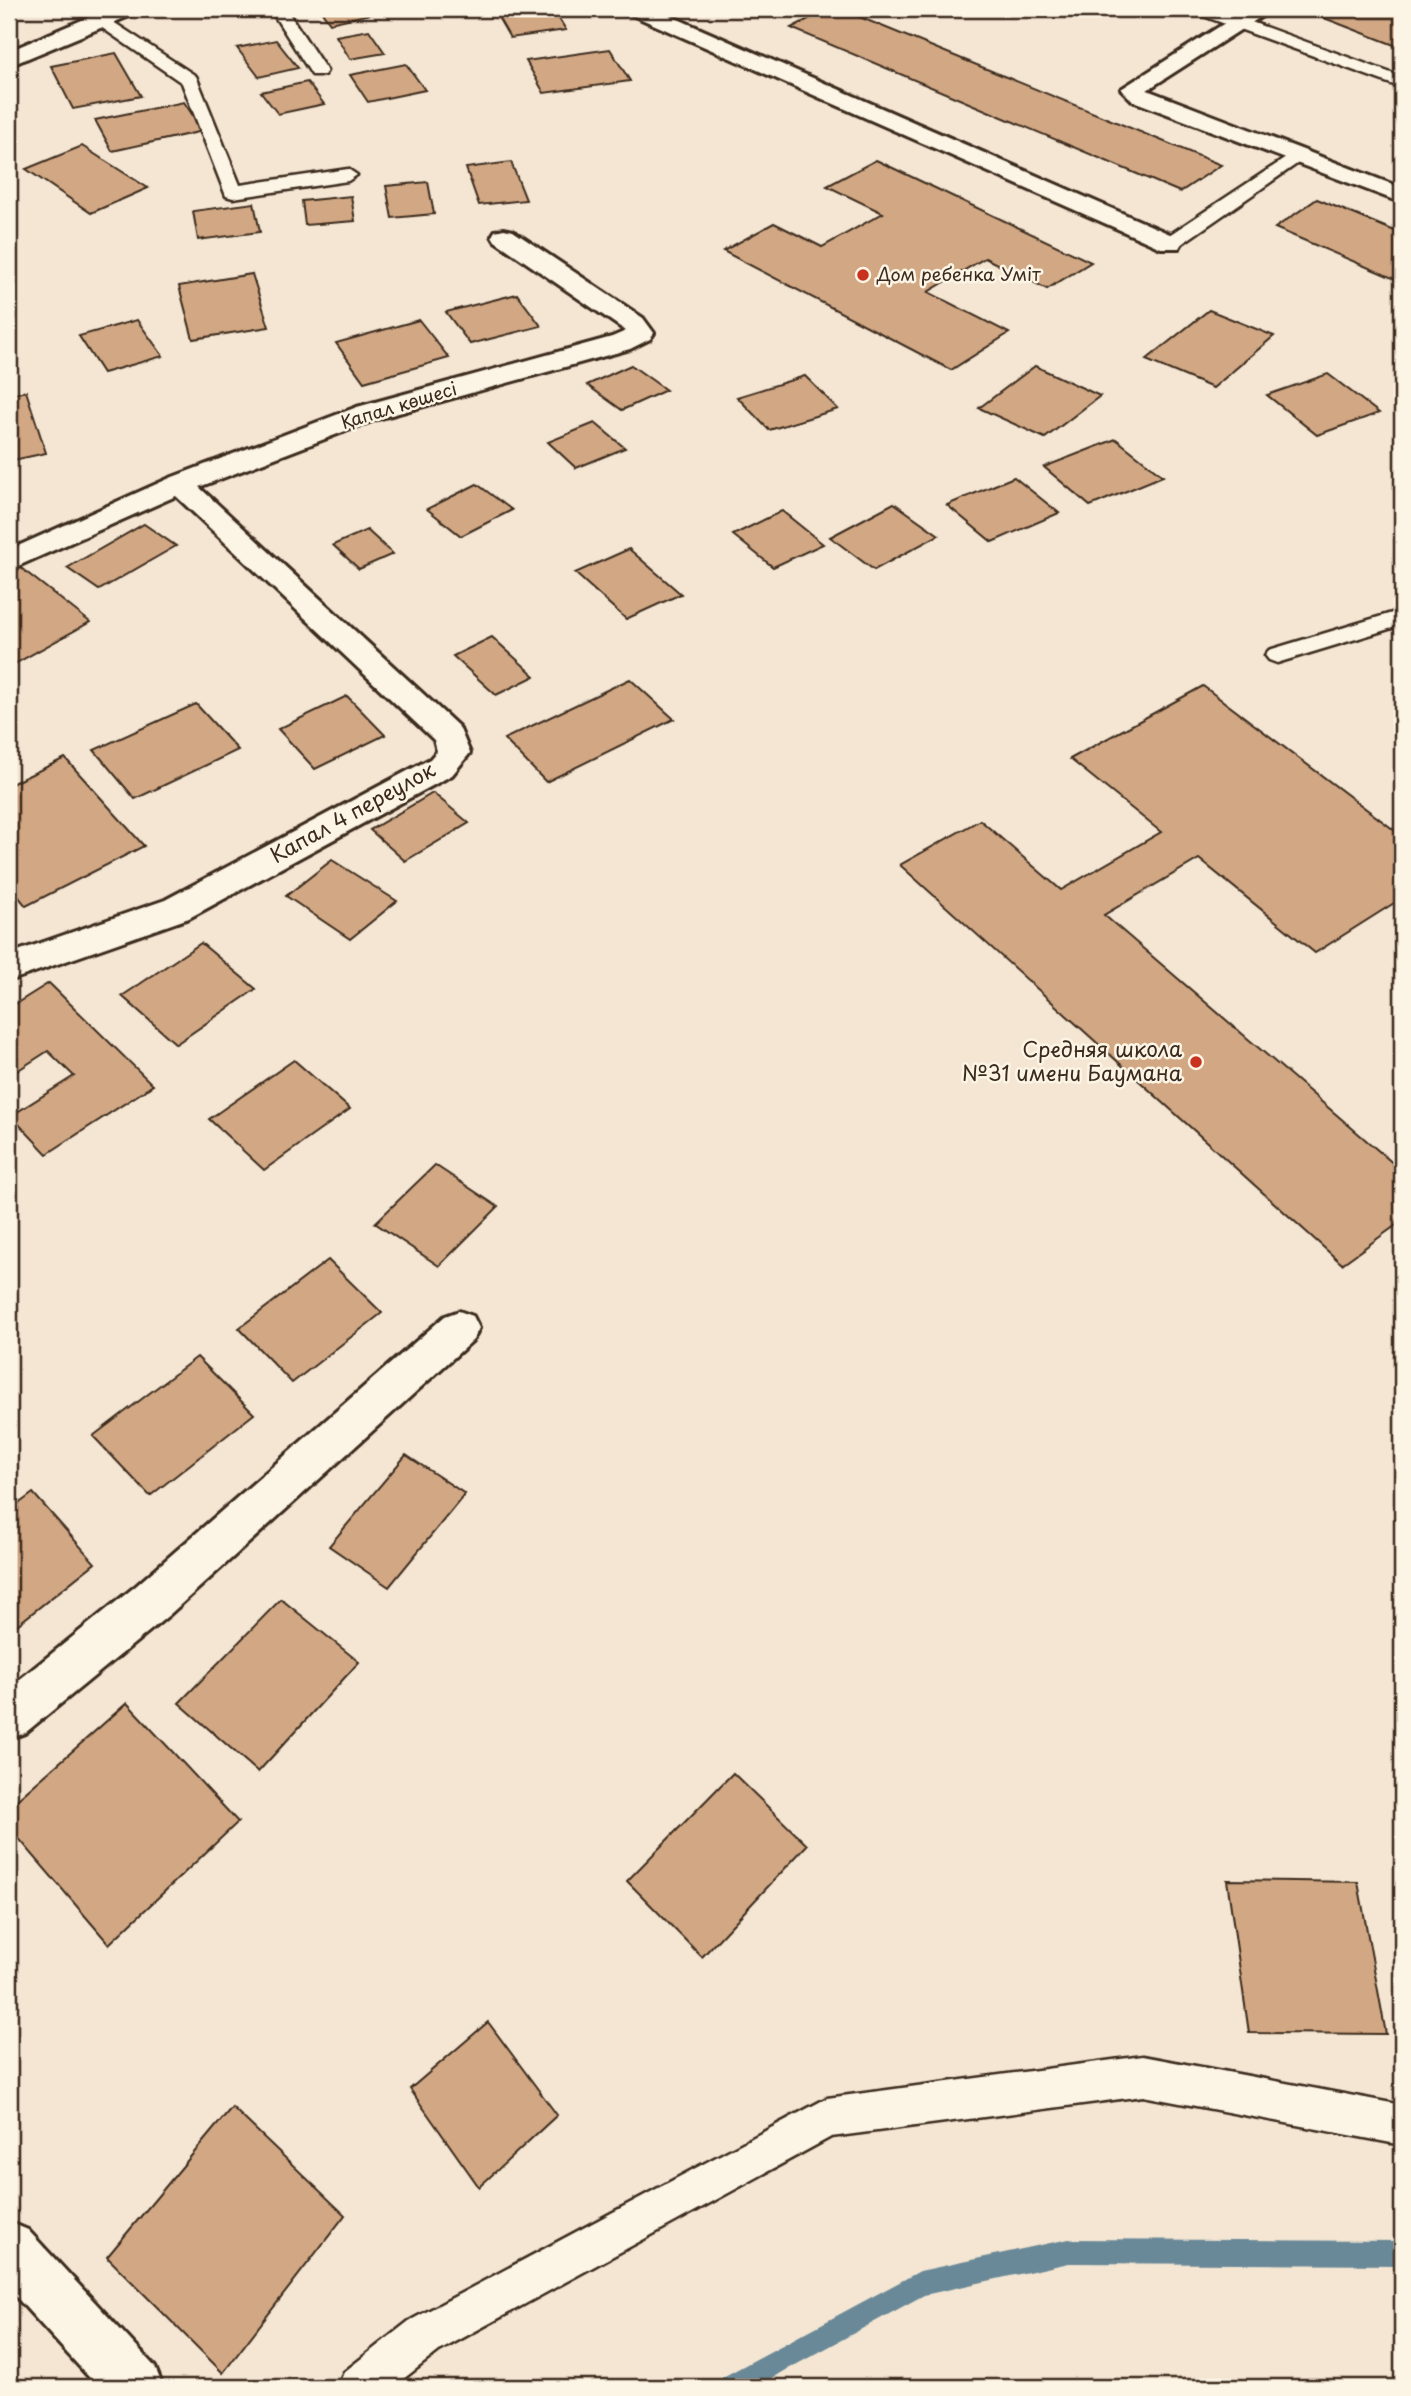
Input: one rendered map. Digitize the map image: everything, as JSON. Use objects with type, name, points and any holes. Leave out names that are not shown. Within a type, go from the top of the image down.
[{"type":"street","points":[[9,58],[127,9]]},
{"type":"street","points":[[638,9],[1170,243]]},
{"type":"street","points":[[1262,9],[1132,89],[1141,96],[1402,196]]},
{"type":"street","name":"Қапал көшесі","points":[[9,561],[180,484],[367,414],[621,343],[641,333],[634,324],[504,236]]},
{"type":"street","name":"Капал 4 переулок","points":[[9,968],[177,909],[441,767],[454,753],[448,735],[180,484]]},
{"type":"street","points":[[9,1717],[153,1600],[459,1328]]},
{"type":"street","points":[[9,2249],[135,2387]]},
{"type":"lane","points":[[278,9],[318,71]]},
{"type":"lane","points":[[1201,9],[1402,83]]},
{"type":"lane","points":[[101,19],[190,80],[233,192],[348,174]]},
{"type":"lane","points":[[1170,243],[1298,155]]},
{"type":"lane","points":[[1276,655],[1402,617]]},
{"type":"lane","points":[[359,2387],[424,2336],[827,2118],[1143,2076],[1402,2125]]},
{"type":"building","points":[[320,9],[366,9],[371,14],[330,23]]},
{"type":"building","points":[[553,9],[566,30],[510,38],[495,12]]},
{"type":"building","points":[[828,9],[840,9],[1221,165],[1180,192],[791,28]]},
{"type":"building","points":[[1331,9],[1388,9],[1402,14],[1402,48],[1319,16]]},
{"type":"building","points":[[369,30],[385,53],[350,59],[336,36]]},
{"type":"building","points":[[276,40],[298,68],[259,77],[237,48]]},
{"type":"building","points":[[610,49],[630,81],[544,93],[526,61]]},
{"type":"building","points":[[116,53],[141,96],[73,109],[51,66]]},
{"type":"building","points":[[406,64],[425,90],[368,102],[350,75]]},
{"type":"building","points":[[307,82],[324,104],[278,114],[261,92]]},
{"type":"building","points":[[184,102],[203,131],[112,151],[95,120]]},
{"type":"building","points":[[82,146],[148,188],[91,213],[26,169]]},
{"type":"building","name":"Дом ребенка Умiт","points":[[876,160],[1091,262],[1047,289],[985,258],[928,292],[1009,333],[951,370],[723,251],[774,223],[822,247],[883,213],[827,186]]},
{"type":"building","points":[[511,162],[526,200],[479,205],[466,168]]},
{"type":"building","points":[[428,182],[434,214],[392,218],[386,186]]},
{"type":"building","points":[[351,196],[355,221],[305,225],[302,201]]},
{"type":"building","points":[[1317,199],[1402,234],[1402,282],[1275,228]]},
{"type":"building","points":[[254,203],[260,232],[198,240],[193,211]]},
{"type":"building","points":[[252,274],[269,327],[193,339],[179,286]]},
{"type":"building","points":[[517,294],[541,326],[470,344],[446,312]]},
{"type":"building","points":[[1209,310],[1274,336],[1213,388],[1146,360]]},
{"type":"building","points":[[137,320],[163,356],[103,373],[79,336]]},
{"type":"building","points":[[419,320],[449,358],[364,382],[336,343]]},
{"type":"building","points":[[631,365],[666,390],[622,410],[587,385]]},
{"type":"building","points":[[1035,366],[1100,396],[1045,438],[979,408]]},
{"type":"building","points":[[1328,374],[1379,413],[1317,435],[1267,395]]},
{"type":"building","points":[[805,376],[838,409],[769,430],[737,397]]},
{"type":"building","points":[[26,391],[46,453],[9,461],[9,395]]},
{"type":"building","points":[[595,423],[625,448],[576,468],[548,442]]},
{"type":"building","points":[[1116,439],[1163,476],[1090,506],[1044,467]]},
{"type":"building","points":[[1014,477],[1059,513],[992,542],[947,505]]},
{"type":"building","points":[[477,484],[512,510],[461,536],[427,509]]},
{"type":"building","points":[[894,503],[939,535],[874,570],[830,537]]},
{"type":"building","points":[[782,511],[823,544],[773,567],[733,535]]},
{"type":"building","points":[[144,524],[176,546],[99,590],[67,568]]},
{"type":"building","points":[[367,530],[393,554],[359,569],[333,545]]},
{"type":"building","points":[[629,549],[681,594],[626,619],[575,573]]},
{"type":"building","points":[[21,568],[90,622],[9,667],[9,575]]},
{"type":"building","points":[[492,637],[535,676],[496,695],[453,656]]},
{"type":"building","points":[[630,679],[674,719],[546,782],[504,739]]},
{"type":"building","name":"Средняя школа №31 имени Баумана","points":[[1203,686],[1402,836],[1402,898],[1315,953],[1199,859],[1104,915],[1402,1171],[1402,1221],[1342,1264],[900,865],[980,820],[1061,890],[1161,832],[1070,759]]},
{"type":"building","points":[[347,696],[385,735],[315,769],[278,729]]},
{"type":"building","points":[[196,704],[238,750],[135,799],[94,750]]},
{"type":"building","points":[[65,758],[144,846],[26,906],[9,885],[9,785]]},
{"type":"building","points":[[433,793],[469,823],[405,861],[370,830]]},
{"type":"building","points":[[332,860],[397,901],[350,939],[286,896]]},
{"type":"building","points":[[201,943],[256,989],[176,1044],[122,996]]},
{"type":"building","points":[[49,983],[153,1085],[47,1154],[11,1116],[74,1076],[48,1051],[9,1076],[9,1008]]},
{"type":"building","points":[[294,1060],[350,1109],[264,1170],[209,1119]]},
{"type":"building","points":[[435,1165],[498,1207],[439,1266],[375,1223]]},
{"type":"building","points":[[328,1260],[382,1313],[292,1383],[239,1328]]},
{"type":"building","points":[[197,1357],[254,1414],[150,1496],[93,1436]]},
{"type":"building","points":[[406,1455],[465,1494],[389,1587],[329,1546]]},
{"type":"building","points":[[33,1493],[95,1563],[12,1629],[9,1625],[9,1511]]},
{"type":"building","points":[[281,1599],[359,1662],[258,1772],[179,1703]]},
{"type":"building","points":[[127,1703],[238,1822],[109,1944],[9,1827],[9,1807]]},
{"type":"building","points":[[733,1773],[807,1845],[702,1957],[627,1881]]},
{"type":"building","points":[[1227,1880],[1358,1882],[1386,2034],[1249,2033]]},
{"type":"building","points":[[488,2022],[557,2115],[479,2187],[410,2089]]},
{"type":"building","points":[[232,2107],[345,2215],[223,2373],[107,2257]]},
{"type":"waterway","points":[[730,2387],[920,2283],[1069,2251],[1402,2253]]},
{"type":"place","name":"Дом ребенка Умiт","points":[[863,275]]},
{"type":"place","name":"Средняя школа №31 имени Баумана","points":[[1196,1062]]}]
